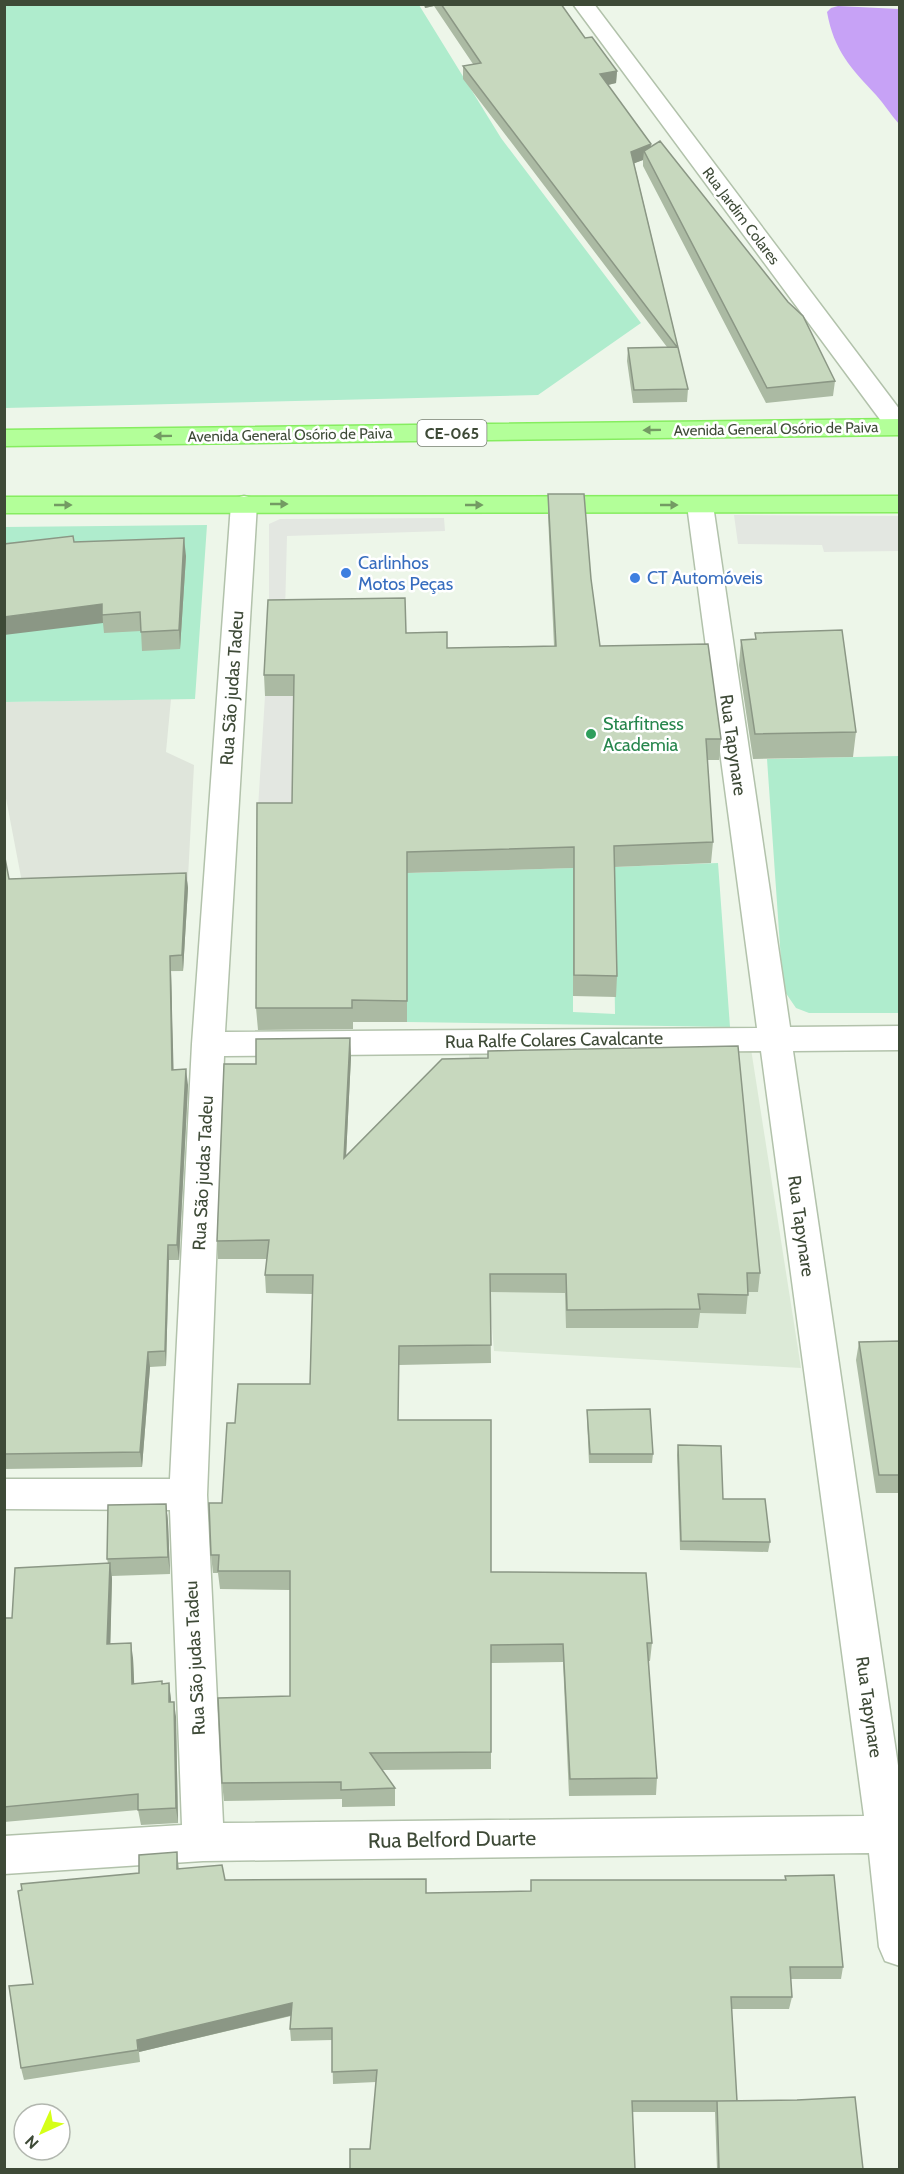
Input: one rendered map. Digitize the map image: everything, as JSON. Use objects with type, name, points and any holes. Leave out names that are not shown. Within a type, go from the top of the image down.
[{"type":"main road","name":"Avenida General Osório de Paiva","points":[[4,438],[899,427]]},
{"type":"main road","points":[[4,505],[900,504]]},
{"type":"street","name":"Rua Jardim Colares","points":[[583,4],[899,427]]},
{"type":"street","name":"Rua São judas Tadeu","points":[[203,1842],[188,1495],[208,1044],[244,504]]},
{"type":"street","name":"Rua Tapynare","points":[[700,505],[774,1038],[893,1834],[900,1947]]},
{"type":"street","name":"Rua Ralfe Colares Cavalcante","points":[[208,1044],[900,1038]]},
{"type":"street","points":[[4,1494],[188,1495]]},
{"type":"street","name":"Rua Belford Duarte","points":[[4,1855],[203,1842],[893,1834]]},
{"type":"shaded area","points":[[838,6],[899,9],[899,124],[851,67],[839,48],[827,12]]},
{"type":"shaded area","points":[[734,515],[899,516],[899,551],[824,552],[822,545],[738,544]]},
{"type":"shaded area","points":[[444,518],[445,531],[287,536],[285,613],[269,621],[269,524],[280,519]]},
{"type":"shaded area","points":[[265,696],[295,696],[293,824],[257,824]]},
{"type":"shaded area","points":[[171,699],[166,752],[194,765],[183,971],[40,977],[5,793],[4,702]]},
{"type":"shaded area","points":[[751,1049],[801,1368],[494,1351],[469,1054]]},
{"type":"green space","points":[[4,5],[419,5],[501,138],[641,323],[538,395],[5,408]]},
{"type":"green space","points":[[207,525],[195,699],[5,702],[4,527]]},
{"type":"green space","points":[[899,756],[899,1013],[809,1013],[796,1008],[783,989],[767,759]]},
{"type":"green space","points":[[718,863],[730,1027],[407,1022],[407,873],[573,868],[573,1012],[615,1014],[613,867]]},
{"type":"building","points":[[441,4],[561,4],[585,38],[592,37],[617,71],[600,74],[651,144],[631,152],[688,389],[634,390],[628,348],[677,347],[463,66],[481,63]]},
{"type":"building","points":[[660,141],[788,302],[803,316],[835,381],[767,388],[644,151]]},
{"type":"building","points":[[548,494],[584,494],[591,579],[600,646],[708,644],[721,739],[706,739],[713,842],[614,846],[617,976],[574,975],[574,847],[407,852],[407,1001],[352,1000],[352,1008],[256,1008],[257,803],[292,803],[294,675],[264,675],[268,600],[405,598],[406,633],[447,632],[447,648],[556,646]]},
{"type":"building","points":[[73,536],[74,542],[184,538],[179,630],[141,632],[140,612],[102,615],[102,604],[4,617],[4,544]]},
{"type":"building","points":[[842,630],[856,732],[755,734],[741,640],[756,639],[755,633]]},
{"type":"building","points":[[4,853],[9,879],[186,873],[182,955],[170,956],[172,1070],[186,1069],[177,1245],[168,1245],[165,1351],[148,1352],[140,1452],[4,1454]]},
{"type":"building","points":[[350,1038],[344,1158],[442,1059],[488,1058],[488,1051],[738,1046],[760,1273],[747,1273],[748,1295],[698,1294],[700,1309],[567,1310],[566,1274],[490,1274],[491,1345],[399,1346],[398,1420],[491,1420],[491,1572],[646,1573],[652,1643],[647,1643],[657,1778],[570,1779],[563,1644],[491,1645],[491,1752],[370,1753],[395,1788],[341,1790],[341,1782],[222,1783],[218,1698],[290,1696],[290,1571],[218,1571],[219,1555],[211,1555],[209,1503],[222,1503],[227,1423],[235,1423],[238,1384],[310,1384],[313,1275],[265,1275],[269,1240],[217,1241],[224,1064],[256,1064],[256,1039]]},
{"type":"building","points":[[900,1341],[900,1475],[879,1475],[859,1342]]},
{"type":"building","points":[[650,1409],[653,1454],[590,1454],[587,1410]]},
{"type":"building","points":[[678,1445],[721,1446],[723,1499],[765,1499],[770,1542],[681,1541]]},
{"type":"building","points":[[166,1504],[168,1557],[107,1559],[108,1505]]},
{"type":"building","points":[[110,1563],[107,1644],[131,1643],[132,1684],[162,1681],[162,1684],[169,1683],[169,1702],[174,1702],[176,1808],[138,1810],[138,1794],[4,1807],[4,1618],[12,1618],[15,1568]]},
{"type":"building","points":[[177,1852],[177,1869],[222,1865],[225,1880],[426,1879],[426,1893],[531,1891],[531,1880],[786,1880],[785,1876],[834,1875],[843,1967],[790,1967],[792,1997],[731,1997],[737,2101],[632,2101],[635,2169],[350,2169],[350,2149],[370,2149],[377,2070],[332,2072],[332,2028],[290,2029],[292,2003],[137,2040],[138,2050],[21,2068],[9,1986],[33,1984],[18,1891],[22,1890],[21,1884],[139,1873],[139,1855]]},
{"type":"building","points":[[855,2097],[863,2169],[719,2169],[717,2101]]},
{"type":"place","name":"Carlinhos Motos Peças","points":[[346,573]]},
{"type":"place","name":"CT Automóveis","points":[[635,578]]},
{"type":"place","name":"Starfitness Academia","points":[[591,734]]}]
